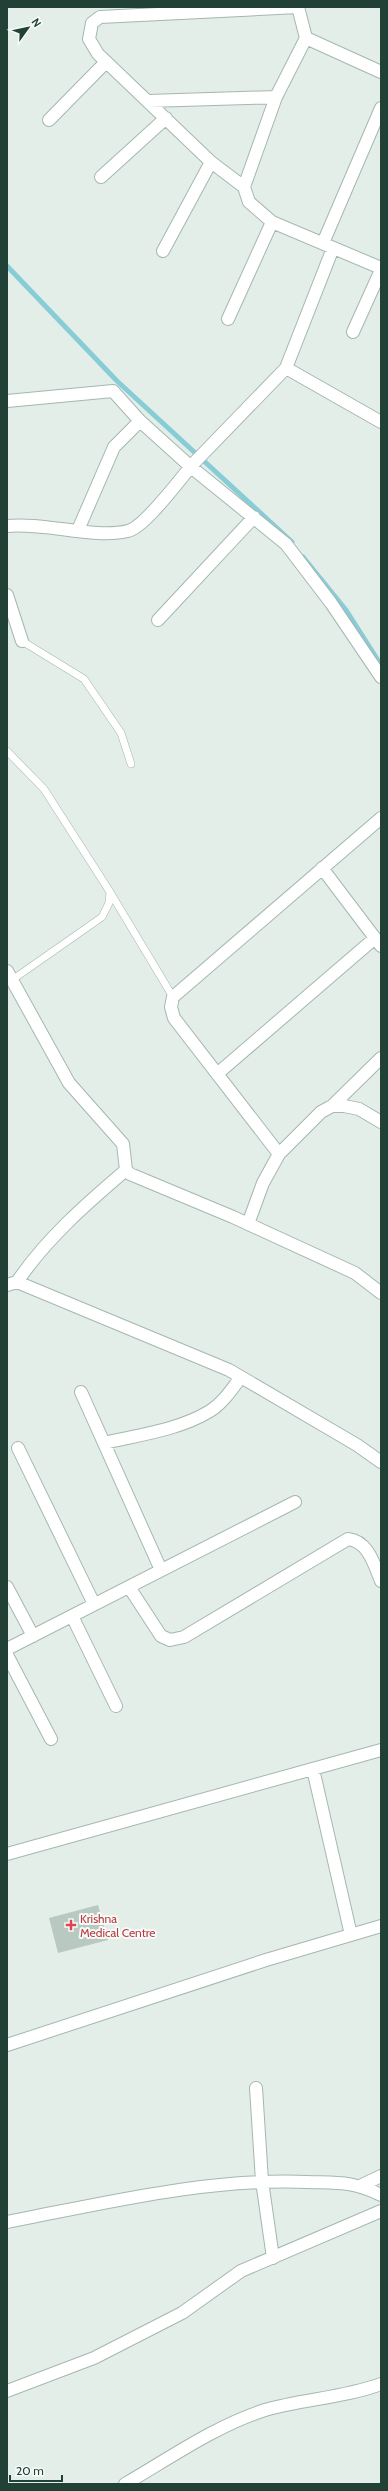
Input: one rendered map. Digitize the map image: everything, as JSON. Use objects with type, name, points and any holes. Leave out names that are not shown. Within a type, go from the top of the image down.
[{"type":"street","points":[[244,187],[276,97],[306,38],[298,7],[100,17],[92,23],[89,39],[98,54],[211,162],[244,187],[249,202],[272,222],[381,269],[353,332]]},
{"type":"street","points":[[306,38],[381,72]]},
{"type":"street","points":[[49,120],[106,62]]},
{"type":"street","points":[[148,102],[276,97]]},
{"type":"street","points":[[7,526],[20,524],[78,530],[128,531],[142,523],[193,465],[286,368],[328,245],[381,108]]},
{"type":"street","points":[[101,177],[166,118]]},
{"type":"street","points":[[163,251],[211,162]]},
{"type":"street","points":[[228,319],[272,222]]},
{"type":"street","points":[[286,368],[381,422]]},
{"type":"street","points":[[7,401],[113,391],[140,421],[254,517],[296,556],[354,634],[381,677]]},
{"type":"street","points":[[78,530],[114,446],[140,421]]},
{"type":"street","points":[[158,620],[254,517]]},
{"type":"street","points":[[7,595],[22,641]]},
{"type":"street","points":[[279,1154],[174,1018],[171,1007],[173,997],[381,818]]},
{"type":"street","points":[[217,1074],[378,942],[322,868]]},
{"type":"street","points":[[9,975],[69,1083],[123,1144],[126,1170],[130,1174],[248,1224],[355,1273],[381,1293]]},
{"type":"street","points":[[248,1224],[263,1183],[279,1154],[321,1112],[332,1106],[381,1058]]},
{"type":"street","points":[[332,1106],[360,1109],[381,1122]]},
{"type":"street","points":[[126,1170],[94,1197],[34,1257],[12,1283],[241,1378],[357,1445],[381,1462]]},
{"type":"street","points":[[104,1443],[187,1422],[205,1414],[227,1396],[241,1378]]},
{"type":"street","points":[[81,1392],[161,1570]]},
{"type":"street","points":[[18,1448],[94,1604]]},
{"type":"street","points":[[7,1649],[295,1502]]},
{"type":"street","points":[[129,1586],[161,1636],[170,1640],[184,1637],[348,1539],[362,1545],[372,1558],[381,1581]]},
{"type":"street","points":[[7,1587],[33,1636]]},
{"type":"street","points":[[72,1616],[116,1706]]},
{"type":"street","points":[[7,1655],[51,1739]]},
{"type":"street","points":[[7,1854],[381,1750]]},
{"type":"street","points":[[313,1769],[351,1935]]},
{"type":"street","points":[[7,2045],[266,1960],[381,1926]]},
{"type":"street","points":[[256,2088],[262,2181],[273,2258]]},
{"type":"street","points":[[362,2185],[381,2176]]},
{"type":"street","points":[[7,2222],[152,2194],[226,2183],[262,2181],[362,2185],[381,2195]]},
{"type":"street","points":[[7,2392],[94,2358],[182,2313],[240,2271],[381,2211]]},
{"type":"street","points":[[125,2484],[239,2420],[266,2410],[347,2395],[381,2384]]},
{"type":"lane","points":[[22,641],[84,678],[121,733],[132,764]]},
{"type":"lane","points":[[7,751],[44,789],[110,892],[173,997]]},
{"type":"lane","points":[[9,975],[102,917],[109,903],[110,892]]},
{"type":"building","points":[[98,1905],[108,1940],[58,1953],[49,1918]]},
{"type":"waterway","points":[[7,266],[117,381],[292,542]]},
{"type":"waterway","points":[[303,557],[346,610],[381,665]]},
{"type":"place","name":"Krishna Medical Centre","points":[[71,1925]]}]
